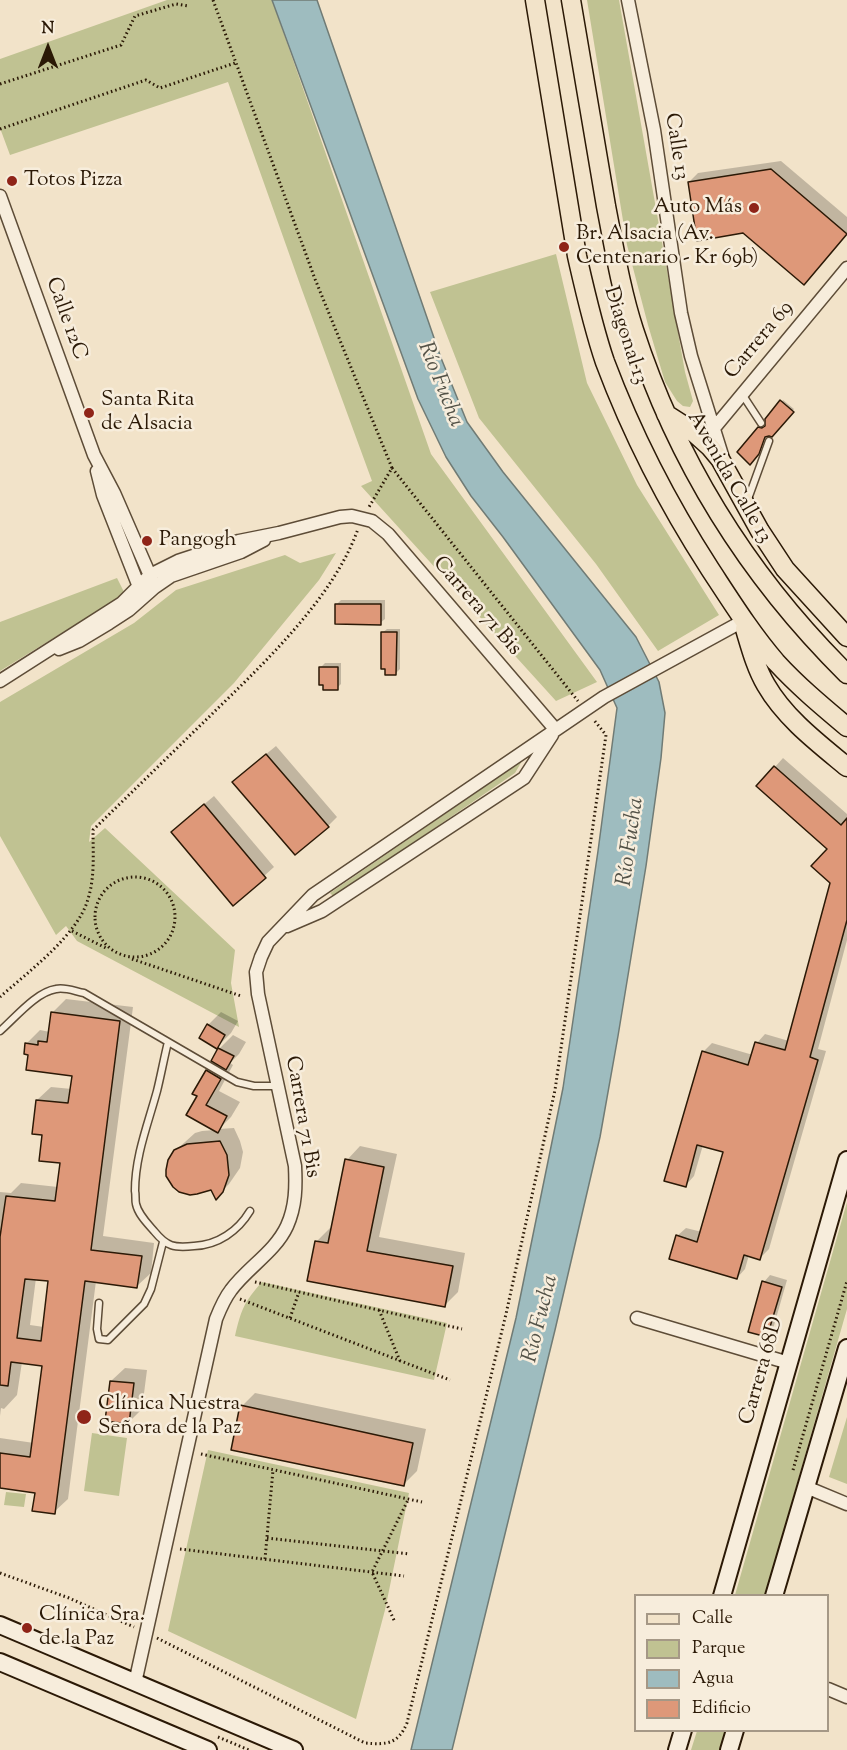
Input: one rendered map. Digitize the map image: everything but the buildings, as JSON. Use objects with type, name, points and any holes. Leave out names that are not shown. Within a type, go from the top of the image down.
[{"type":"main road","name":"Diagonal 13","points":[[535,0],[577,256],[585,293],[605,360],[636,434],[685,530],[743,621]]},
{"type":"main road","name":"Diagonal 13","points":[[572,0],[600,175],[622,286],[634,330],[666,414]]},
{"type":"main road","name":"Avenida Calle 13","points":[[666,414],[708,434],[774,554],[801,588],[847,637]]},
{"type":"main road","name":"Avenida Calle 13","points":[[666,414],[695,474],[747,559],[789,613],[847,674]]},
{"type":"main road","points":[[747,559],[801,588]]},
{"type":"main road","points":[[743,621],[794,680],[847,727]]},
{"type":"main road","points":[[743,621],[753,658],[775,698],[791,717],[847,767]]},
{"type":"main road","name":"Carrera 68D","points":[[723,1594],[847,1160]]},
{"type":"main road","points":[[775,1594],[847,1348]]},
{"type":"main road","points":[[0,1625],[294,1750]]},
{"type":"main road","points":[[0,1662],[208,1750]]},
{"type":"main road","points":[[677,1750],[682,1732]]},
{"type":"main road","points":[[729,1750],[735,1732]]},
{"type":"street","name":"Calle 13","points":[[628,0],[654,130],[681,313],[708,434]]},
{"type":"street","name":"Calle 12C","points":[[0,196],[94,455],[103,495],[141,591]]},
{"type":"street","name":"Carrera 69","points":[[708,434],[847,268]]},
{"type":"street","name":"Calle 12C","points":[[94,455],[114,493],[152,581]]},
{"type":"street","points":[[0,681],[141,591],[178,561],[239,541],[340,517],[362,518]]},
{"type":"street","name":"Carrera 71 Bis","points":[[362,518],[372,521],[388,534],[555,729]]},
{"type":"street","name":"Carrera 71 Bis","points":[[135,1683],[216,1319],[232,1289],[273,1247],[286,1226],[293,1206],[296,1186],[295,1166],[258,994],[256,972],[268,942],[314,895],[555,729],[604,697],[743,621]]},
{"type":"street","name":"Carrera 71 Bis","points":[[281,929],[322,911],[524,778],[555,729]]},
{"type":"street","points":[[637,1318],[789,1364]]},
{"type":"street","points":[[806,1487],[847,1504]]},
{"type":"street","points":[[829,1689],[847,1698]]},
{"type":"lane","points":[[742,394],[761,423]]},
{"type":"lane","points":[[746,506],[769,441]]},
{"type":"lane","points":[[0,1031],[41,994],[55,989],[68,989],[84,993],[237,1082],[254,1086],[276,1086]]},
{"type":"lane","points":[[168,1042],[135,1175],[136,1205],[143,1218],[163,1242],[187,1247],[204,1246],[235,1231],[250,1211]]},
{"type":"lane","points":[[99,1303],[97,1329],[99,1339],[108,1340],[144,1304],[151,1289],[163,1242]]},
{"type":"path","points":[[0,1573],[69,1598],[146,1633],[365,1743],[388,1743],[398,1739],[407,1723],[506,1314],[555,1090],[606,735],[392,468],[315,279],[213,0]]},
{"type":"path","points":[[0,84],[121,45],[135,16],[176,4],[188,6]]},
{"type":"path","points":[[0,129],[146,80],[160,88],[235,63]]},
{"type":"path","points":[[0,997],[76,926],[88,901],[92,882],[93,830],[238,689],[324,592],[351,548],[362,518],[392,468]]},
{"type":"path","points":[[113,951],[103,942],[97,931],[96,905],[113,883],[126,878],[140,877],[154,880],[165,889],[173,901],[176,914],[175,927],[170,939],[161,949],[137,958],[124,956]]},
{"type":"path","points":[[72,931],[124,956],[241,996]]},
{"type":"path","points":[[790,1480],[847,1281]]},
{"type":"path","points":[[255,1282],[462,1329]]},
{"type":"path","points":[[290,1318],[299,1292]]},
{"type":"path","points":[[240,1299],[450,1380]]},
{"type":"path","points":[[379,1310],[400,1361]]},
{"type":"path","points":[[201,1454],[422,1502]]},
{"type":"path","points":[[265,1559],[273,1470]]},
{"type":"path","points":[[372,1572],[408,1499]]},
{"type":"path","points":[[267,1538],[410,1554]]},
{"type":"path","points":[[180,1549],[404,1576]]},
{"type":"path","points":[[372,1572],[394,1620]]},
{"type":"green space","points":[[167,0],[272,0],[431,454],[597,682],[556,701],[361,486],[372,481],[228,82],[10,155],[0,128],[0,59]]},
{"type":"green space","points":[[587,0],[619,0],[685,372],[693,401],[690,407],[683,406],[677,401],[665,382],[627,245]]},
{"type":"green space","points":[[556,254],[587,383],[637,485],[719,615],[658,651],[596,564],[479,418],[430,292]]},
{"type":"green space","points":[[336,553],[319,580],[234,683],[91,826],[89,842],[105,828],[235,950],[231,983],[239,1027],[77,941],[66,926],[56,935],[0,836],[0,702],[134,623],[176,590],[285,555],[300,563]]},
{"type":"green space","points":[[117,578],[125,594],[0,671],[0,622]]},
{"type":"green space","points":[[522,761],[515,773],[334,897],[330,893]]},
{"type":"green space","points":[[847,1202],[847,1309],[765,1594],[735,1594]]},
{"type":"green space","points":[[262,1282],[447,1323],[434,1380],[235,1336],[244,1307]]},
{"type":"green space","points":[[847,1417],[847,1484],[829,1477]]},
{"type":"green space","points":[[92,1433],[127,1438],[119,1496],[84,1491]]},
{"type":"green space","points":[[208,1450],[409,1493],[385,1610],[356,1719],[168,1631]]},
{"type":"green space","points":[[6,1492],[26,1494],[24,1507],[4,1505]]},
{"type":"green space","points":[[697,1732],[726,1732],[721,1750],[691,1750]]},
{"type":"water","name":"Río Fucha","points":[[272,0],[317,0],[441,358],[467,422],[503,472],[636,637],[659,682],[665,713],[646,866],[600,1137],[452,1750],[411,1750],[516,1318],[563,1088],[617,708],[600,670],[471,496],[446,457],[418,399]]},
{"type":"place","name":"Totos Pizza","points":[[12,181]]},
{"type":"place","name":"Auto Más","points":[[754,208]]},
{"type":"place","name":"Br. Alsacia (Av. Centenario - Kr 69b)","points":[[564,247]]},
{"type":"place","name":"Santa Rita de Alsacia","points":[[89,413]]},
{"type":"place","name":"Pangogh","points":[[147,541]]},
{"type":"place","name":"Clínica Nuestra Señora de la Paz","points":[[84,1417]]},
{"type":"place","name":"Clínica Sra. de la Paz","points":[[27,1628]]}]
